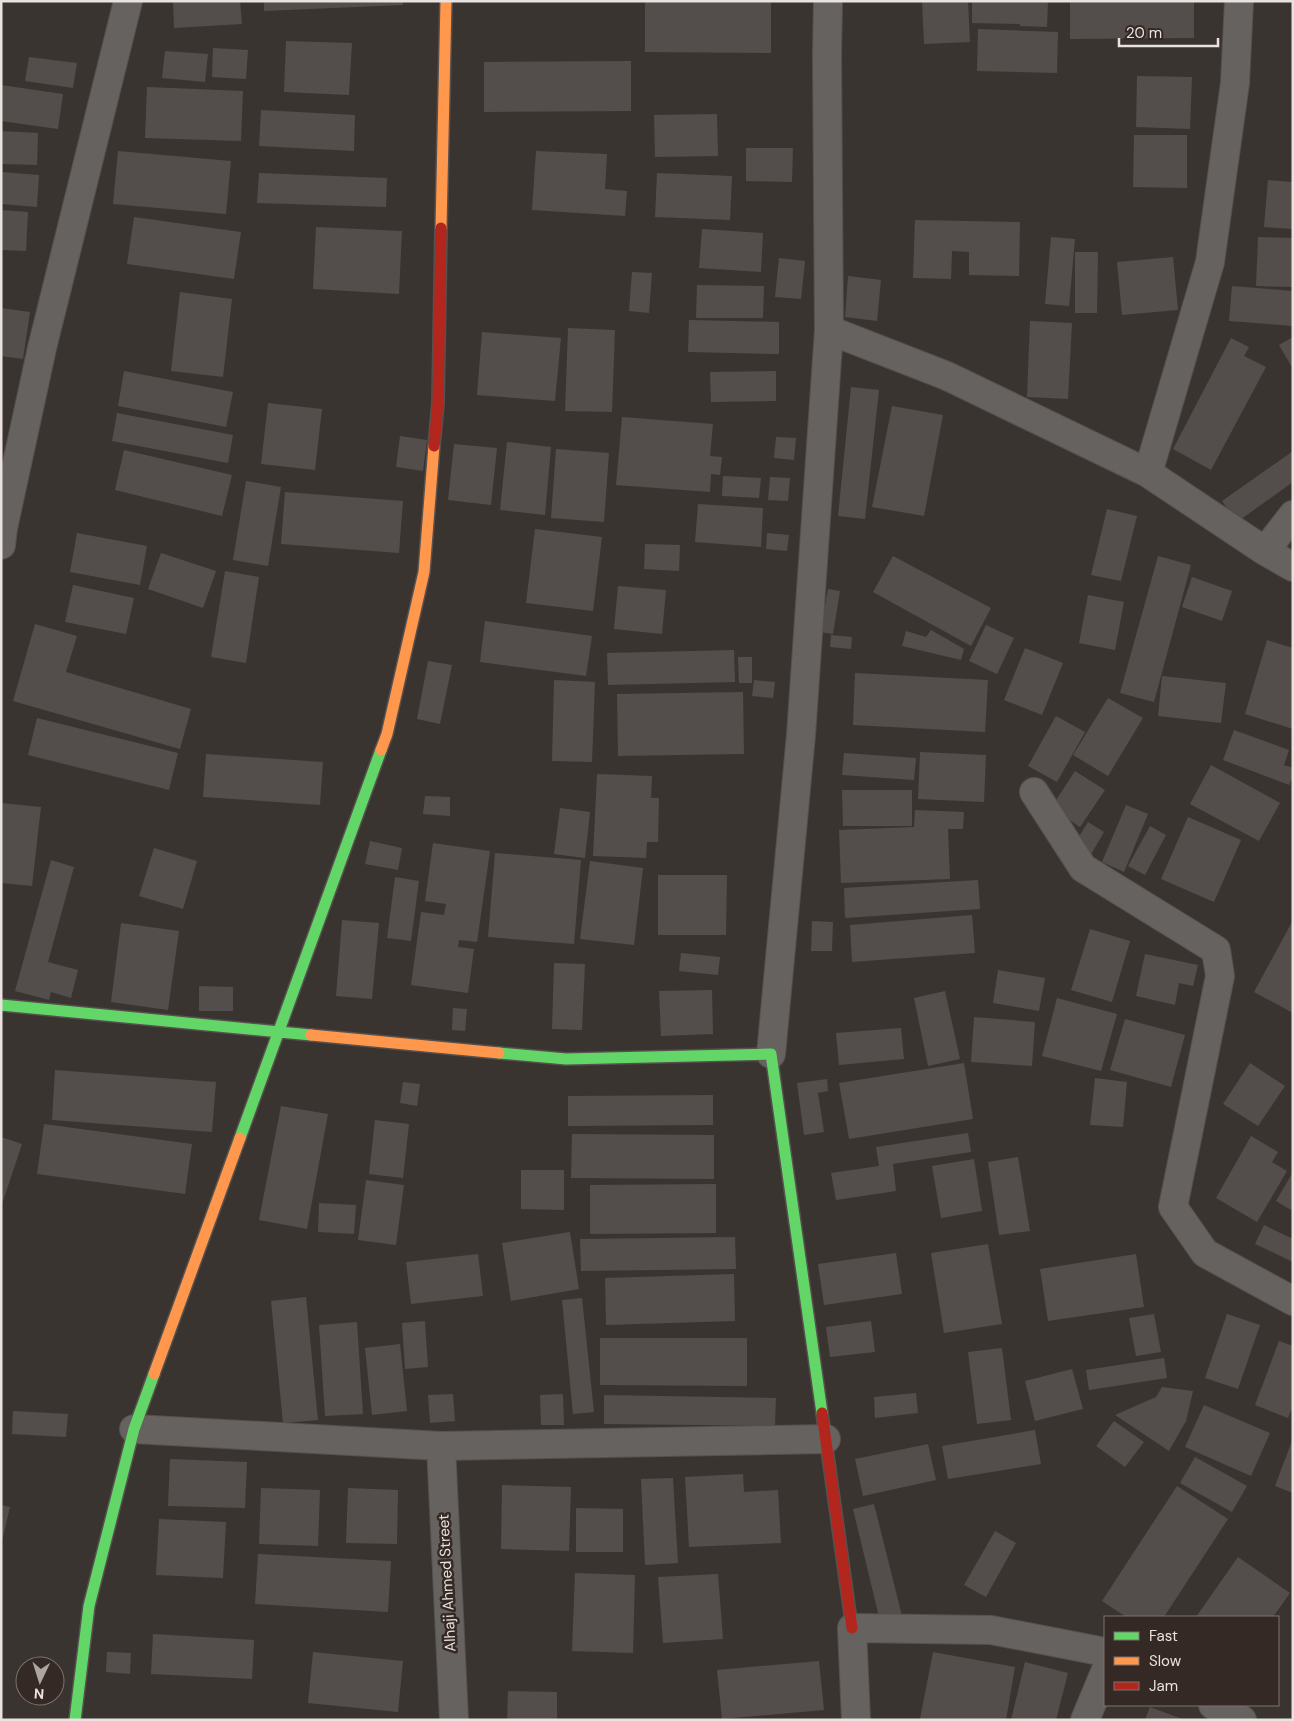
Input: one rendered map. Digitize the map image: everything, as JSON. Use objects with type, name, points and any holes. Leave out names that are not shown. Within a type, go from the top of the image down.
[{"type":"street","points":[[2,534],[42,348],[128,1]]},
{"type":"street","points":[[75,1720],[89,1606],[134,1429],[387,734],[424,572],[438,403],[446,1]]},
{"type":"street","points":[[828,1],[826,55],[829,330],[801,735],[771,1054],[852,1628],[856,1720]]},
{"type":"street","points":[[1148,473],[1210,262],[1235,83],[1239,1]]},
{"type":"street","points":[[829,330],[947,376],[1148,473],[1293,568]]},
{"type":"street","points":[[1265,551],[1293,515]]},
{"type":"street","points":[[1034,792],[1083,868],[1216,950],[1220,976],[1173,1207],[1205,1253],[1293,1301]]},
{"type":"street","points":[[1,1005],[566,1059],[771,1054]]},
{"type":"street","points":[[134,1429],[441,1446],[826,1439]]},
{"type":"street","name":"Alhaji Ahmed Street","points":[[441,1446],[454,1720]]},
{"type":"street","points":[[852,1628],[991,1630],[1104,1652]]},
{"type":"street","points":[[1085,1720],[1104,1674]]},
{"type":"street","points":[[1215,1706],[1242,1720]]},
{"type":"building","points":[[173,1],[240,1],[242,24],[174,28]]},
{"type":"building","points":[[264,1],[403,1],[403,5],[264,11]]},
{"type":"building","points":[[645,1],[771,1],[771,53],[645,52]]},
{"type":"building","points":[[922,1],[968,1],[970,42],[924,44]]},
{"type":"building","points":[[972,1],[1048,1],[1047,27],[1020,26],[1020,24],[972,23]]},
{"type":"building","points":[[1070,1],[1194,1],[1194,38],[1070,39]]},
{"type":"building","points":[[978,29],[1058,32],[1057,73],[977,71]]},
{"type":"building","points":[[286,41],[352,43],[349,95],[284,92]]},
{"type":"building","points":[[213,48],[248,50],[246,79],[212,77]]},
{"type":"building","points":[[165,51],[208,54],[205,82],[162,78]]},
{"type":"building","points":[[29,57],[77,63],[73,88],[25,81]]},
{"type":"building","points":[[631,61],[631,111],[484,112],[484,62]]},
{"type":"building","points":[[1137,76],[1192,77],[1190,129],[1136,127]]},
{"type":"building","points":[[1,85],[63,94],[58,129],[1,121]]},
{"type":"building","points":[[147,87],[243,91],[241,141],[145,138]]},
{"type":"building","points":[[261,110],[355,115],[354,151],[259,146]]},
{"type":"building","points":[[717,114],[718,156],[655,157],[654,115]]},
{"type":"building","points":[[1,131],[38,133],[37,165],[1,164]]},
{"type":"building","points":[[1134,135],[1187,135],[1187,188],[1133,187]]},
{"type":"building","points":[[746,148],[793,148],[792,182],[746,181]]},
{"type":"building","points":[[118,151],[231,161],[226,214],[113,204]]},
{"type":"building","points":[[536,151],[607,154],[605,189],[627,191],[625,216],[532,210]]},
{"type":"building","points":[[1,172],[39,175],[37,207],[1,204]]},
{"type":"building","points":[[259,173],[387,178],[386,207],[257,203]]},
{"type":"building","points":[[657,173],[732,176],[730,220],[655,217]]},
{"type":"building","points":[[1268,180],[1293,182],[1293,229],[1264,227]]},
{"type":"building","points":[[1,210],[28,212],[26,251],[1,250]]},
{"type":"building","points":[[134,217],[241,232],[234,279],[127,264]]},
{"type":"building","points":[[915,220],[1020,222],[1019,276],[969,275],[969,252],[952,251],[951,279],[913,278]]},
{"type":"building","points":[[316,227],[402,231],[399,294],[313,289]]},
{"type":"building","points":[[702,229],[763,233],[761,272],[699,268]]},
{"type":"building","points":[[1051,237],[1075,239],[1069,306],[1045,304]]},
{"type":"building","points":[[1258,237],[1293,238],[1293,287],[1256,286]]},
{"type":"building","points":[[1075,252],[1098,252],[1097,313],[1075,313]]},
{"type":"building","points":[[1173,257],[1178,310],[1122,315],[1117,262]]},
{"type":"building","points":[[779,258],[805,261],[801,299],[775,297]]},
{"type":"building","points":[[632,272],[652,273],[649,313],[629,311]]},
{"type":"building","points":[[848,276],[881,280],[877,321],[845,317]]},
{"type":"building","points":[[697,285],[764,286],[763,318],[696,318]]},
{"type":"building","points":[[1232,286],[1293,291],[1293,326],[1229,321]]},
{"type":"building","points":[[180,292],[232,299],[223,377],[171,371]]},
{"type":"building","points":[[1,308],[30,312],[23,359],[1,356]]},
{"type":"building","points":[[689,320],[779,322],[779,354],[688,352]]},
{"type":"building","points":[[1030,321],[1072,323],[1068,399],[1027,397]]},
{"type":"building","points":[[568,328],[615,330],[612,412],[565,411]]},
{"type":"building","points":[[482,332],[561,338],[555,401],[477,395]]},
{"type":"building","points":[[1293,337],[1293,369],[1279,345]]},
{"type":"building","points":[[1231,338],[1249,347],[1244,356],[1266,367],[1211,470],[1173,449]]},
{"type":"building","points":[[124,371],[233,392],[226,427],[118,406]]},
{"type":"building","points":[[776,371],[776,401],[711,402],[710,372]]},
{"type":"building","points":[[851,387],[879,390],[865,519],[838,516]]},
{"type":"building","points":[[268,403],[322,409],[315,470],[261,464]]},
{"type":"building","points":[[892,406],[943,415],[924,516],[872,507]]},
{"type":"building","points":[[117,413],[233,435],[228,463],[112,441]]},
{"type":"building","points":[[622,417],[713,424],[710,456],[722,457],[720,475],[711,474],[710,492],[616,485]]},
{"type":"building","points":[[400,436],[427,440],[423,471],[396,467]]},
{"type":"building","points":[[776,437],[796,438],[794,460],[774,458]]},
{"type":"building","points":[[507,442],[551,447],[545,515],[500,510]]},
{"type":"building","points":[[454,444],[497,448],[491,505],[448,500]]},
{"type":"building","points":[[556,449],[609,453],[604,522],[551,518]]},
{"type":"building","points":[[124,450],[232,475],[222,516],[115,490]]},
{"type":"building","points":[[1293,451],[1293,482],[1237,522],[1222,501]]},
{"type":"building","points":[[723,476],[761,478],[759,498],[722,496]]},
{"type":"building","points":[[770,477],[790,478],[788,501],[768,500]]},
{"type":"building","points":[[246,481],[281,487],[268,566],[233,560]]},
{"type":"building","points":[[285,492],[403,501],[399,553],[281,544]]},
{"type":"building","points":[[698,504],[763,508],[761,547],[695,542]]},
{"type":"building","points":[[1107,509],[1137,516],[1121,581],[1091,575]]},
{"type":"building","points":[[535,529],[602,537],[593,611],[526,603]]},
{"type":"building","points":[[77,533],[147,546],[140,585],[70,572]]},
{"type":"building","points":[[767,533],[789,535],[787,551],[766,549]]},
{"type":"building","points":[[645,544],[680,545],[679,571],[644,569]]},
{"type":"building","points":[[161,553],[216,571],[203,608],[148,589]]},
{"type":"building","points":[[893,556],[991,608],[971,646],[873,592]]},
{"type":"building","points":[[1158,556],[1191,565],[1154,702],[1120,693]]},
{"type":"building","points":[[225,571],[259,577],[246,663],[211,657]]},
{"type":"building","points":[[1192,577],[1232,591],[1222,621],[1182,607]]},
{"type":"building","points":[[73,585],[134,598],[126,634],[65,622]]},
{"type":"building","points":[[618,586],[666,590],[662,634],[614,629]]},
{"type":"building","points":[[828,589],[840,591],[833,634],[820,632]]},
{"type":"building","points":[[1088,595],[1124,602],[1115,650],[1079,643]]},
{"type":"building","points":[[485,621],[592,636],[586,676],[480,662]]},
{"type":"building","points":[[35,624],[77,636],[66,672],[191,709],[180,749],[13,701]]},
{"type":"building","points":[[986,625],[1014,638],[997,674],[969,661]]},
{"type":"building","points":[[931,630],[964,649],[961,660],[902,646],[906,631],[926,637]]},
{"type":"building","points":[[831,635],[852,637],[851,649],[830,647]]},
{"type":"building","points":[[1267,640],[1293,648],[1293,729],[1245,714]]},
{"type":"building","points":[[1025,648],[1063,663],[1042,715],[1004,700]]},
{"type":"building","points":[[734,650],[735,682],[608,685],[607,653]]},
{"type":"building","points":[[738,657],[752,657],[752,683],[739,683]]},
{"type":"building","points":[[428,661],[452,665],[440,724],[417,719]]},
{"type":"building","points":[[855,673],[988,680],[985,732],[853,725]]},
{"type":"building","points":[[1162,676],[1226,683],[1221,723],[1158,716]]},
{"type":"building","points":[[554,680],[595,682],[592,762],[552,761]]},
{"type":"building","points":[[754,680],[775,682],[773,698],[752,696]]},
{"type":"building","points":[[743,692],[744,754],[618,756],[617,694]]},
{"type":"building","points":[[1108,698],[1143,718],[1108,776],[1073,755]]},
{"type":"building","points":[[1056,716],[1085,732],[1057,782],[1028,766]]},
{"type":"building","points":[[37,718],[178,753],[169,790],[28,755]]},
{"type":"building","points":[[1234,730],[1289,750],[1284,765],[1293,768],[1293,776],[1289,785],[1223,760]]},
{"type":"building","points":[[920,752],[986,755],[984,802],[918,799]]},
{"type":"building","points":[[844,753],[916,758],[914,780],[842,775]]},
{"type":"building","points":[[206,754],[323,762],[320,805],[203,797]]},
{"type":"building","points":[[1211,765],[1280,803],[1259,841],[1190,804]]},
{"type":"building","points":[[1075,771],[1105,790],[1080,827],[1051,808]]},
{"type":"building","points":[[597,774],[652,776],[651,798],[659,798],[658,842],[647,842],[646,858],[593,856]]},
{"type":"building","points":[[842,790],[912,790],[912,826],[843,826]]},
{"type":"building","points":[[425,796],[450,797],[450,816],[423,814]]},
{"type":"building","points":[[1,803],[41,807],[32,886],[1,883]]},
{"type":"building","points":[[1126,805],[1148,814],[1124,872],[1102,862]]},
{"type":"building","points":[[560,808],[590,812],[585,858],[554,854]]},
{"type":"building","points":[[915,810],[964,812],[963,829],[948,829],[950,879],[841,883],[839,830],[914,827]]},
{"type":"building","points":[[1188,817],[1241,840],[1214,902],[1161,879]]},
{"type":"building","points":[[1088,822],[1104,832],[1090,856],[1073,846]]},
{"type":"building","points":[[1150,826],[1166,835],[1145,875],[1128,866]]},
{"type":"building","points":[[370,841],[402,848],[398,870],[365,864]]},
{"type":"building","points":[[433,843],[490,851],[477,942],[459,940],[458,947],[474,949],[468,993],[411,985],[421,912],[444,915],[446,904],[425,901]]},
{"type":"building","points":[[154,848],[197,861],[183,909],[139,896]]},
{"type":"building","points":[[495,853],[581,860],[574,944],[488,937]]},
{"type":"building","points":[[51,860],[74,867],[48,962],[78,970],[71,998],[51,992],[49,1000],[15,991]]},
{"type":"building","points":[[590,861],[643,868],[634,945],[580,939]]},
{"type":"building","points":[[658,875],[727,875],[726,935],[658,935]]},
{"type":"building","points":[[395,877],[419,881],[411,941],[387,938]]},
{"type":"building","points":[[978,880],[980,909],[845,918],[844,888]]},
{"type":"building","points":[[972,915],[975,953],[852,962],[850,925]]},
{"type":"building","points":[[342,920],[379,923],[372,999],[336,996]]},
{"type":"building","points":[[1293,920],[1293,1013],[1254,992]]},
{"type":"building","points":[[812,921],[833,922],[832,951],[811,951]]},
{"type":"building","points":[[121,923],[179,931],[168,1010],[111,1002]]},
{"type":"building","points":[[1090,929],[1130,941],[1112,1002],[1071,990]]},
{"type":"building","points":[[681,953],[720,957],[718,975],[679,971]]},
{"type":"building","points":[[1145,954],[1198,965],[1193,986],[1179,983],[1175,1005],[1136,996]]},
{"type":"building","points":[[554,963],[585,964],[582,1030],[552,1029]]},
{"type":"building","points":[[998,970],[1045,978],[1039,1011],[993,1003]]},
{"type":"building","points":[[199,986],[233,987],[233,1011],[199,1011]]},
{"type":"building","points":[[712,990],[713,1034],[661,1036],[659,991]]},
{"type":"building","points":[[945,991],[960,1059],[928,1066],[914,998]]},
{"type":"building","points":[[1057,998],[1117,1014],[1101,1071],[1042,1056]]},
{"type":"building","points":[[453,1008],[467,1009],[465,1031],[452,1030]]},
{"type":"building","points":[[974,1017],[1035,1022],[1032,1066],[971,1062]]},
{"type":"building","points":[[1125,1019],[1185,1035],[1171,1087],[1110,1070]]},
{"type":"building","points":[[901,1028],[904,1059],[839,1065],[836,1033]]},
{"type":"building","points":[[964,1063],[973,1119],[849,1139],[839,1083]]},
{"type":"building","points":[[1250,1063],[1285,1086],[1258,1126],[1223,1104]]},
{"type":"building","points":[[55,1070],[216,1082],[212,1132],[52,1120]]},
{"type":"building","points":[[1095,1078],[1127,1082],[1123,1127],[1090,1125]]},
{"type":"building","points":[[827,1079],[828,1091],[818,1093],[824,1132],[804,1135],[797,1083]]},
{"type":"building","points":[[403,1082],[420,1084],[417,1106],[400,1103]]},
{"type":"building","points":[[713,1095],[713,1125],[568,1126],[568,1096]]},
{"type":"building","points":[[281,1106],[328,1114],[307,1229],[259,1220]]},
{"type":"building","points":[[375,1120],[409,1124],[403,1178],[369,1174]]},
{"type":"building","points":[[44,1124],[192,1144],[185,1194],[37,1174]]},
{"type":"building","points":[[968,1133],[971,1152],[893,1164],[896,1191],[836,1200],[831,1173],[879,1166],[876,1147]]},
{"type":"building","points":[[572,1134],[714,1135],[714,1179],[571,1178]]},
{"type":"building","points":[[1251,1136],[1278,1152],[1272,1162],[1287,1171],[1257,1222],[1216,1198]]},
{"type":"building","points":[[1,1137],[22,1144],[2,1204],[1,1204]]},
{"type":"building","points":[[1018,1157],[1030,1231],[999,1235],[988,1162]]},
{"type":"building","points":[[974,1159],[982,1211],[941,1218],[932,1166]]},
{"type":"building","points":[[521,1170],[564,1170],[564,1210],[521,1209]]},
{"type":"building","points":[[1293,1172],[1293,1207],[1291,1210],[1276,1201]]},
{"type":"building","points":[[366,1180],[404,1185],[396,1245],[358,1240]]},
{"type":"building","points":[[716,1184],[716,1233],[590,1234],[590,1185]]},
{"type":"building","points":[[319,1203],[356,1205],[354,1234],[318,1232]]},
{"type":"building","points":[[1264,1225],[1293,1239],[1293,1262],[1255,1244]]},
{"type":"building","points":[[570,1232],[579,1289],[511,1301],[502,1243]]},
{"type":"building","points":[[735,1237],[736,1269],[581,1271],[580,1239]]},
{"type":"building","points":[[988,1244],[1002,1324],[944,1333],[931,1253]]},
{"type":"building","points":[[896,1253],[902,1294],[824,1305],[818,1264]]},
{"type":"building","points":[[478,1254],[483,1296],[411,1304],[406,1262]]},
{"type":"building","points":[[1136,1254],[1144,1307],[1048,1321],[1040,1269]]},
{"type":"building","points":[[734,1274],[735,1321],[606,1325],[605,1278]]},
{"type":"building","points":[[306,1297],[318,1420],[283,1423],[271,1301]]},
{"type":"building","points":[[582,1298],[594,1412],[573,1414],[562,1300]]},
{"type":"building","points":[[1154,1314],[1161,1352],[1136,1356],[1129,1318]]},
{"type":"building","points":[[1227,1314],[1260,1325],[1238,1389],[1205,1378]]},
{"type":"building","points":[[425,1321],[428,1367],[405,1369],[402,1323]]},
{"type":"building","points":[[871,1321],[875,1352],[830,1357],[826,1327]]},
{"type":"building","points":[[357,1322],[363,1414],[325,1416],[319,1325]]},
{"type":"building","points":[[600,1338],[747,1338],[747,1386],[600,1385]]},
{"type":"building","points":[[1279,1341],[1293,1346],[1293,1406],[1288,1418],[1255,1405]]},
{"type":"building","points":[[400,1344],[407,1411],[372,1415],[365,1348]]},
{"type":"building","points":[[1002,1348],[1011,1420],[977,1424],[968,1352]]},
{"type":"building","points":[[1164,1358],[1167,1378],[1089,1390],[1086,1370]]},
{"type":"building","points":[[1072,1369],[1083,1409],[1035,1421],[1025,1381]]},
{"type":"building","points":[[1162,1387],[1193,1391],[1186,1421],[1169,1451],[1115,1415],[1156,1397]]},
{"type":"building","points":[[916,1393],[918,1413],[875,1418],[874,1397]]},
{"type":"building","points":[[453,1394],[455,1421],[430,1423],[428,1395]]},
{"type":"building","points":[[563,1394],[564,1425],[541,1425],[540,1395]]},
{"type":"building","points":[[604,1395],[776,1398],[775,1426],[604,1424]]},
{"type":"building","points":[[1204,1405],[1270,1433],[1251,1476],[1185,1447]]},
{"type":"building","points":[[13,1411],[68,1414],[66,1437],[12,1434]]},
{"type":"building","points":[[1114,1421],[1144,1442],[1125,1467],[1096,1446]]},
{"type":"building","points":[[1035,1430],[1041,1464],[948,1479],[942,1446]]},
{"type":"building","points":[[1293,1438],[1293,1493],[1275,1486]]},
{"type":"building","points":[[928,1444],[936,1480],[863,1496],[855,1459]]},
{"type":"building","points":[[1195,1457],[1247,1486],[1232,1512],[1180,1483]]},
{"type":"building","points":[[170,1459],[247,1462],[245,1508],[168,1506]]},
{"type":"building","points":[[743,1474],[744,1492],[778,1490],[781,1543],[689,1547],[685,1477]]},
{"type":"building","points":[[673,1478],[678,1563],[645,1565],[641,1479]]},
{"type":"building","points":[[502,1485],[571,1487],[569,1551],[501,1549]]},
{"type":"building","points":[[1177,1486],[1228,1519],[1165,1616],[1124,1616],[1102,1601]]},
{"type":"building","points":[[261,1488],[320,1490],[318,1546],[259,1544]]},
{"type":"building","points":[[348,1488],[398,1490],[397,1544],[346,1543]]},
{"type":"building","points":[[874,1504],[902,1616],[880,1621],[853,1509]]},
{"type":"building","points":[[1,1505],[10,1507],[2,1541],[1,1541]]},
{"type":"building","points":[[576,1508],[623,1509],[623,1552],[576,1552]]},
{"type":"building","points":[[159,1519],[226,1522],[223,1578],[156,1575]]},
{"type":"building","points":[[995,1531],[1016,1543],[986,1597],[964,1585]]},
{"type":"building","points":[[258,1554],[391,1561],[388,1612],[255,1604]]},
{"type":"building","points":[[1238,1557],[1290,1593],[1274,1616],[1197,1616]]},
{"type":"building","points":[[575,1573],[635,1575],[633,1653],[572,1651]]},
{"type":"building","points":[[718,1574],[723,1639],[663,1643],[658,1577]]},
{"type":"building","points":[[153,1634],[254,1640],[252,1679],[151,1674]]},
{"type":"building","points":[[107,1652],[131,1653],[130,1674],[106,1672]]},
{"type":"building","points":[[313,1652],[403,1661],[398,1712],[308,1703]]},
{"type":"building","points":[[933,1652],[1015,1667],[1006,1720],[920,1719]]},
{"type":"building","points":[[819,1661],[824,1710],[722,1719],[717,1670]]},
{"type":"building","points":[[1025,1662],[1068,1673],[1056,1720],[1011,1720]]},
{"type":"building","points":[[508,1691],[557,1692],[557,1720],[507,1720]]},
{"type":"building","points":[[1150,1707],[1185,1720],[1145,1720]]},
{"type":"traffic: fast","points":[[240,1138],[381,750]]},
{"type":"traffic: fast","points":[[1,1005],[311,1035]]},
{"type":"traffic: fast","points":[[499,1053],[566,1059],[771,1054],[822,1413]]},
{"type":"traffic: fast","points":[[75,1720],[89,1606],[134,1429],[154,1374]]},
{"type":"traffic: slow","points":[[441,228],[446,1]]},
{"type":"traffic: slow","points":[[381,750],[387,734],[424,572],[434,446]]},
{"type":"traffic: slow","points":[[311,1035],[499,1053]]},
{"type":"traffic: slow","points":[[154,1374],[240,1138]]},
{"type":"traffic: jam","points":[[434,446],[438,403],[441,228]]},
{"type":"traffic: jam","points":[[822,1413],[852,1628]]}]
